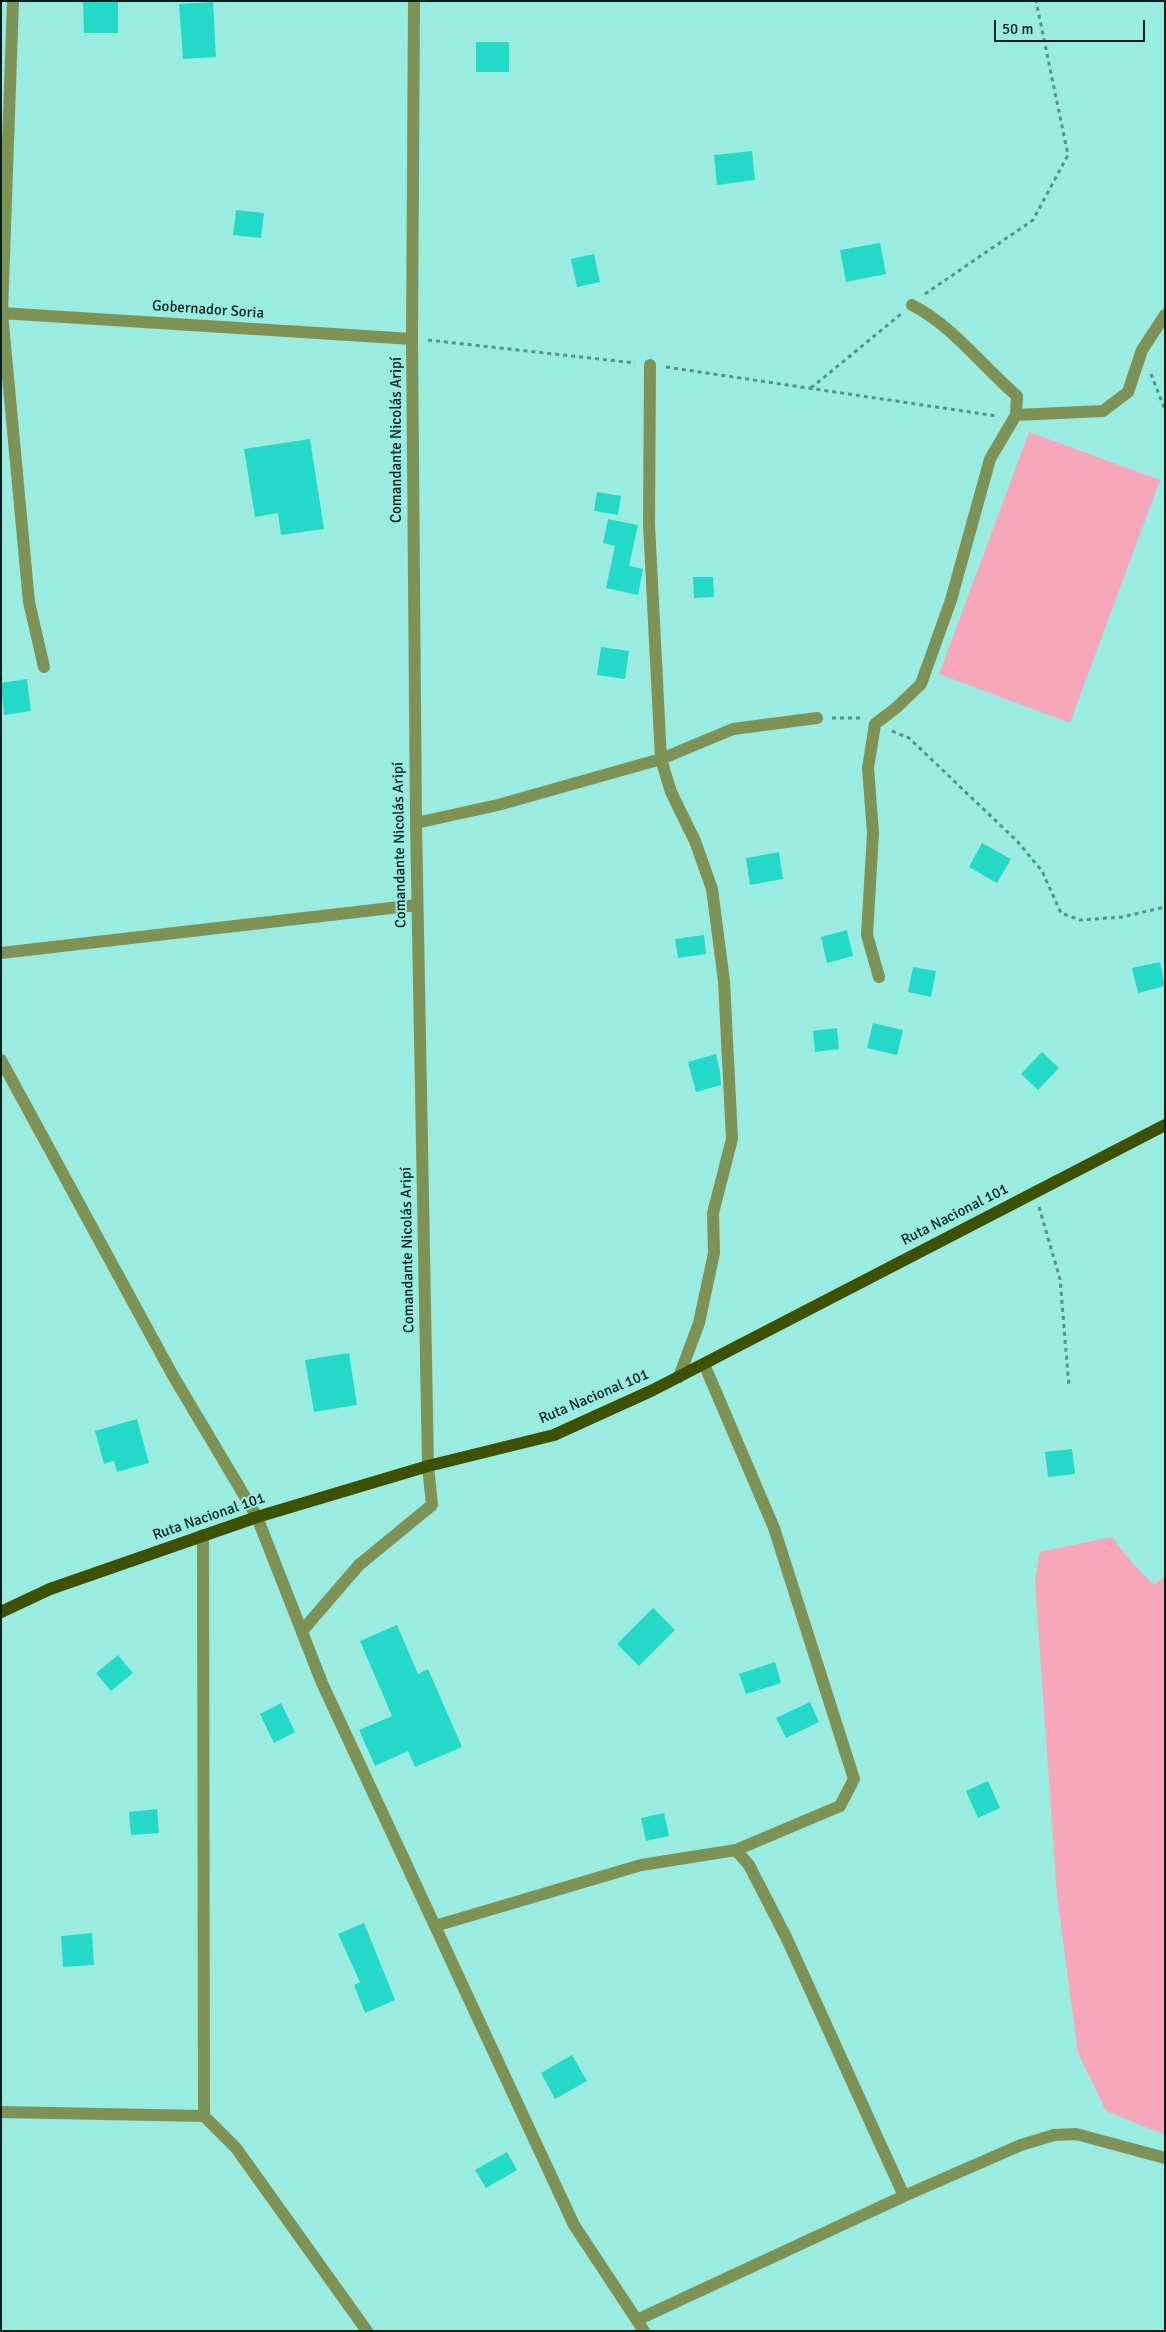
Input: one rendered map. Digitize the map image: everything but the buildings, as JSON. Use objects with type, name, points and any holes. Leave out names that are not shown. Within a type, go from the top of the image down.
[{"type":"main road","name":"Ruta Nacional 101","points":[[1,1612],[50,1589],[257,1517],[428,1466],[554,1435],[679,1377],[1165,1125]]},
{"type":"street","points":[[13,1],[2,313],[29,602],[44,667]]},
{"type":"street","name":"Comandante Nicolás Aripí","points":[[302,1631],[359,1565],[432,1505],[428,1466],[416,823],[412,339],[414,1]]},
{"type":"street","points":[[879,977],[868,935],[873,833],[868,768],[874,724],[896,708],[921,684],[951,600],[990,459],[1016,416],[1017,396],[949,332],[926,313],[912,306]]},
{"type":"street","name":"Gobernador Soria","points":[[2,313],[412,339]]},
{"type":"street","points":[[1016,416],[1104,411],[1128,392],[1142,350],[1165,315]]},
{"type":"street","points":[[650,365],[649,524],[661,759],[671,792],[696,841],[712,889],[724,981],[732,1139],[713,1213],[714,1253],[700,1322],[679,1377]]},
{"type":"street","points":[[416,823],[498,805],[661,759],[733,729],[817,718]]},
{"type":"street","points":[[1,953],[417,905]]},
{"type":"street","points":[[1,1060],[172,1374],[257,1517],[322,1683],[574,2225],[642,2325],[904,2196],[1021,2145],[1054,2135],[1076,2134],[1165,2158]]},
{"type":"street","points":[[435,1926],[642,1865],[736,1850],[840,1806],[854,1779],[774,1528],[704,1364]]},
{"type":"street","points":[[203,1535],[204,2116]]},
{"type":"street","points":[[736,1850],[749,1865],[787,1939],[904,2196]]},
{"type":"street","points":[[1,2112],[204,2116],[236,2148],[367,2331]]},
{"type":"path","points":[[811,389],[912,306],[1033,220],[1068,155],[1036,1]]},
{"type":"path","points":[[412,339],[650,365],[995,417]]},
{"type":"path","points":[[1142,350],[1165,410]]},
{"type":"path","points":[[817,718],[859,717],[909,738],[1018,842],[1042,871],[1061,913],[1080,920],[1122,917],[1165,906]]},
{"type":"path","points":[[1034,1192],[1060,1279],[1070,1387]]},
{"type":"shaded area","points":[[1029,432],[1160,480],[1070,723],[939,674]]},
{"type":"shaded area","points":[[1112,1537],[1133,1564],[1154,1585],[1165,1576],[1165,2135],[1106,2111],[1078,2053],[1057,1896],[1035,1581],[1040,1552]]}]
